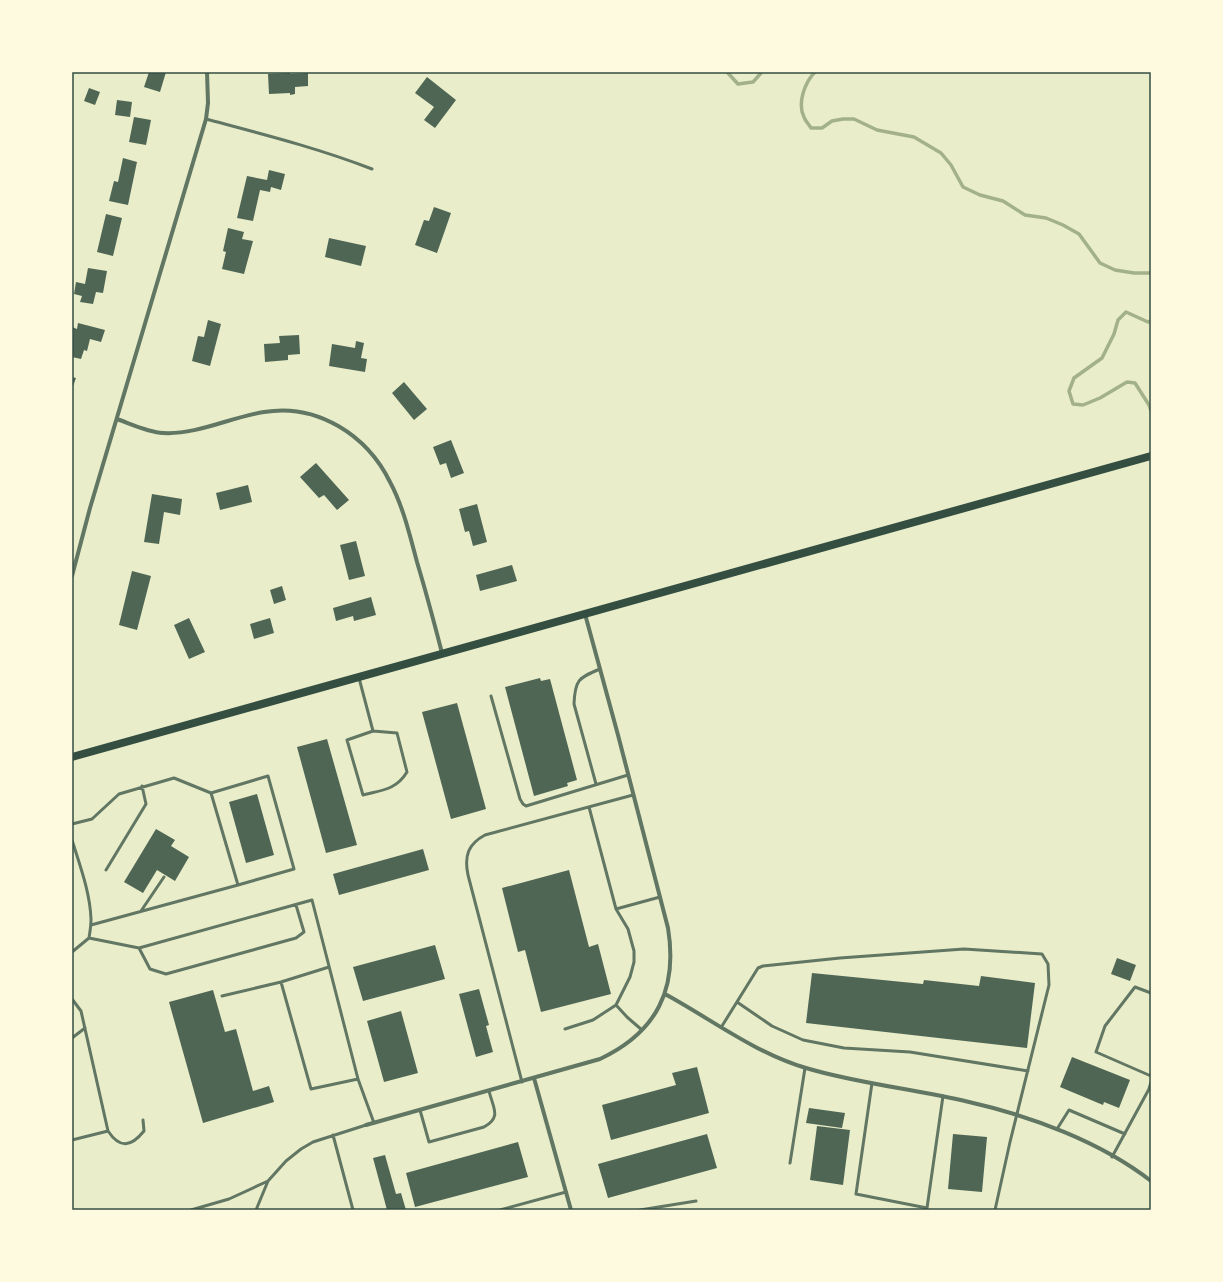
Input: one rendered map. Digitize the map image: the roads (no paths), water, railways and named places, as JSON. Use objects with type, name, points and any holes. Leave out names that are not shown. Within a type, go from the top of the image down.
[{"type":"main road","points":[[72,756],[1150,456]]},
{"type":"street","points":[[72,576],[90,508],[206,119],[208,103],[208,72]]},
{"type":"street","points":[[117,419],[162,432],[176,433],[230,419],[265,412],[293,411],[321,418],[344,429],[362,443],[378,462],[390,482],[399,503],[415,554],[442,653]]},
{"type":"street","points":[[366,1125],[600,1059],[616,1051],[642,1030],[655,1014],[665,994],[671,962],[671,946],[660,897],[585,613]]},
{"type":"street","points":[[665,994],[756,1047],[805,1068],[843,1078],[968,1101],[1017,1114],[1087,1142],[1151,1181]]},
{"type":"street","points":[[534,1078],[571,1210]]},
{"type":"lane","points":[[206,119],[341,157],[372,169]]},
{"type":"lane","points":[[596,784],[574,704],[578,682],[583,676],[600,669]]},
{"type":"lane","points":[[359,676],[373,731]]},
{"type":"lane","points":[[491,696],[520,798],[526,806],[628,775]]},
{"type":"lane","points":[[373,731],[397,733],[408,772],[401,781],[391,788],[363,795],[347,740],[373,731]]},
{"type":"lane","points":[[72,824],[92,819],[119,794],[142,786],[174,778],[211,793],[268,776],[294,869],[91,925]]},
{"type":"lane","points":[[106,870],[146,804],[142,786]]},
{"type":"lane","points":[[211,793],[238,885]]},
{"type":"lane","points":[[522,1082],[468,874],[466,858],[472,845],[485,835],[633,795]]},
{"type":"lane","points":[[565,1029],[593,1020],[616,1005],[630,977],[634,962],[634,950],[628,929],[616,909],[589,807]]},
{"type":"lane","points":[[72,840],[90,903],[91,925],[89,938],[72,952]]},
{"type":"lane","points":[[140,912],[164,877]]},
{"type":"lane","points":[[616,909],[660,897]]},
{"type":"lane","points":[[89,938],[139,948],[312,900],[358,1079],[374,1122]]},
{"type":"lane","points":[[139,948],[150,969],[166,974],[296,938],[304,932],[296,904]]},
{"type":"lane","points":[[722,1026],[758,968],[763,966],[840,958],[964,950],[1042,954],[1048,964],[1050,985],[1017,1114],[995,1210]]},
{"type":"lane","points":[[222,996],[281,982],[330,967]]},
{"type":"lane","points":[[281,982],[311,1089],[358,1079]]},
{"type":"lane","points":[[1151,993],[1135,987],[1106,1026],[1096,1052],[1151,1076]]},
{"type":"lane","points":[[72,999],[81,1011],[108,1131],[113,1139],[120,1143],[127,1144],[136,1141],[144,1131],[143,1120]]},
{"type":"lane","points":[[736,1002],[772,1026],[803,1040],[844,1048],[910,1052],[1028,1071]]},
{"type":"lane","points":[[616,1005],[642,1030]]},
{"type":"lane","points":[[72,1038],[85,1028]]},
{"type":"lane","points":[[790,1163],[805,1068]]},
{"type":"lane","points":[[1112,1156],[1149,1089],[1151,1082]]},
{"type":"lane","points":[[872,1083],[856,1194],[927,1208],[943,1096]]},
{"type":"lane","points":[[420,1110],[430,1142],[484,1128],[494,1120],[495,1115],[489,1091]]},
{"type":"lane","points":[[1057,1129],[1069,1110],[1125,1134]]},
{"type":"lane","points":[[256,1210],[268,1181],[286,1161],[301,1149],[313,1142],[366,1125]]},
{"type":"lane","points":[[72,1140],[108,1131]]},
{"type":"lane","points":[[333,1136],[352,1210]]},
{"type":"lane","points":[[191,1210],[229,1199],[268,1181]]},
{"type":"lane","points":[[500,1210],[566,1192]]},
{"type":"lane","points":[[640,1210],[696,1201]]},
{"type":"waterway","points":[[727,72],[738,84],[753,82],[762,72]]},
{"type":"waterway","points":[[815,72],[805,87],[801,105],[805,120],[811,128],[822,128],[832,121],[854,119],[877,130],[914,137],[941,153],[951,165],[963,187],[980,195],[1003,201],[1025,215],[1046,218],[1063,225],[1079,234],[1100,263],[1115,270],[1134,273],[1151,273]]},
{"type":"waterway","points":[[1151,321],[1148,322],[1126,312],[1118,320],[1114,334],[1102,358],[1074,378],[1069,391],[1073,404],[1083,405],[1100,398],[1127,382],[1135,383],[1149,405],[1151,411]]}]
